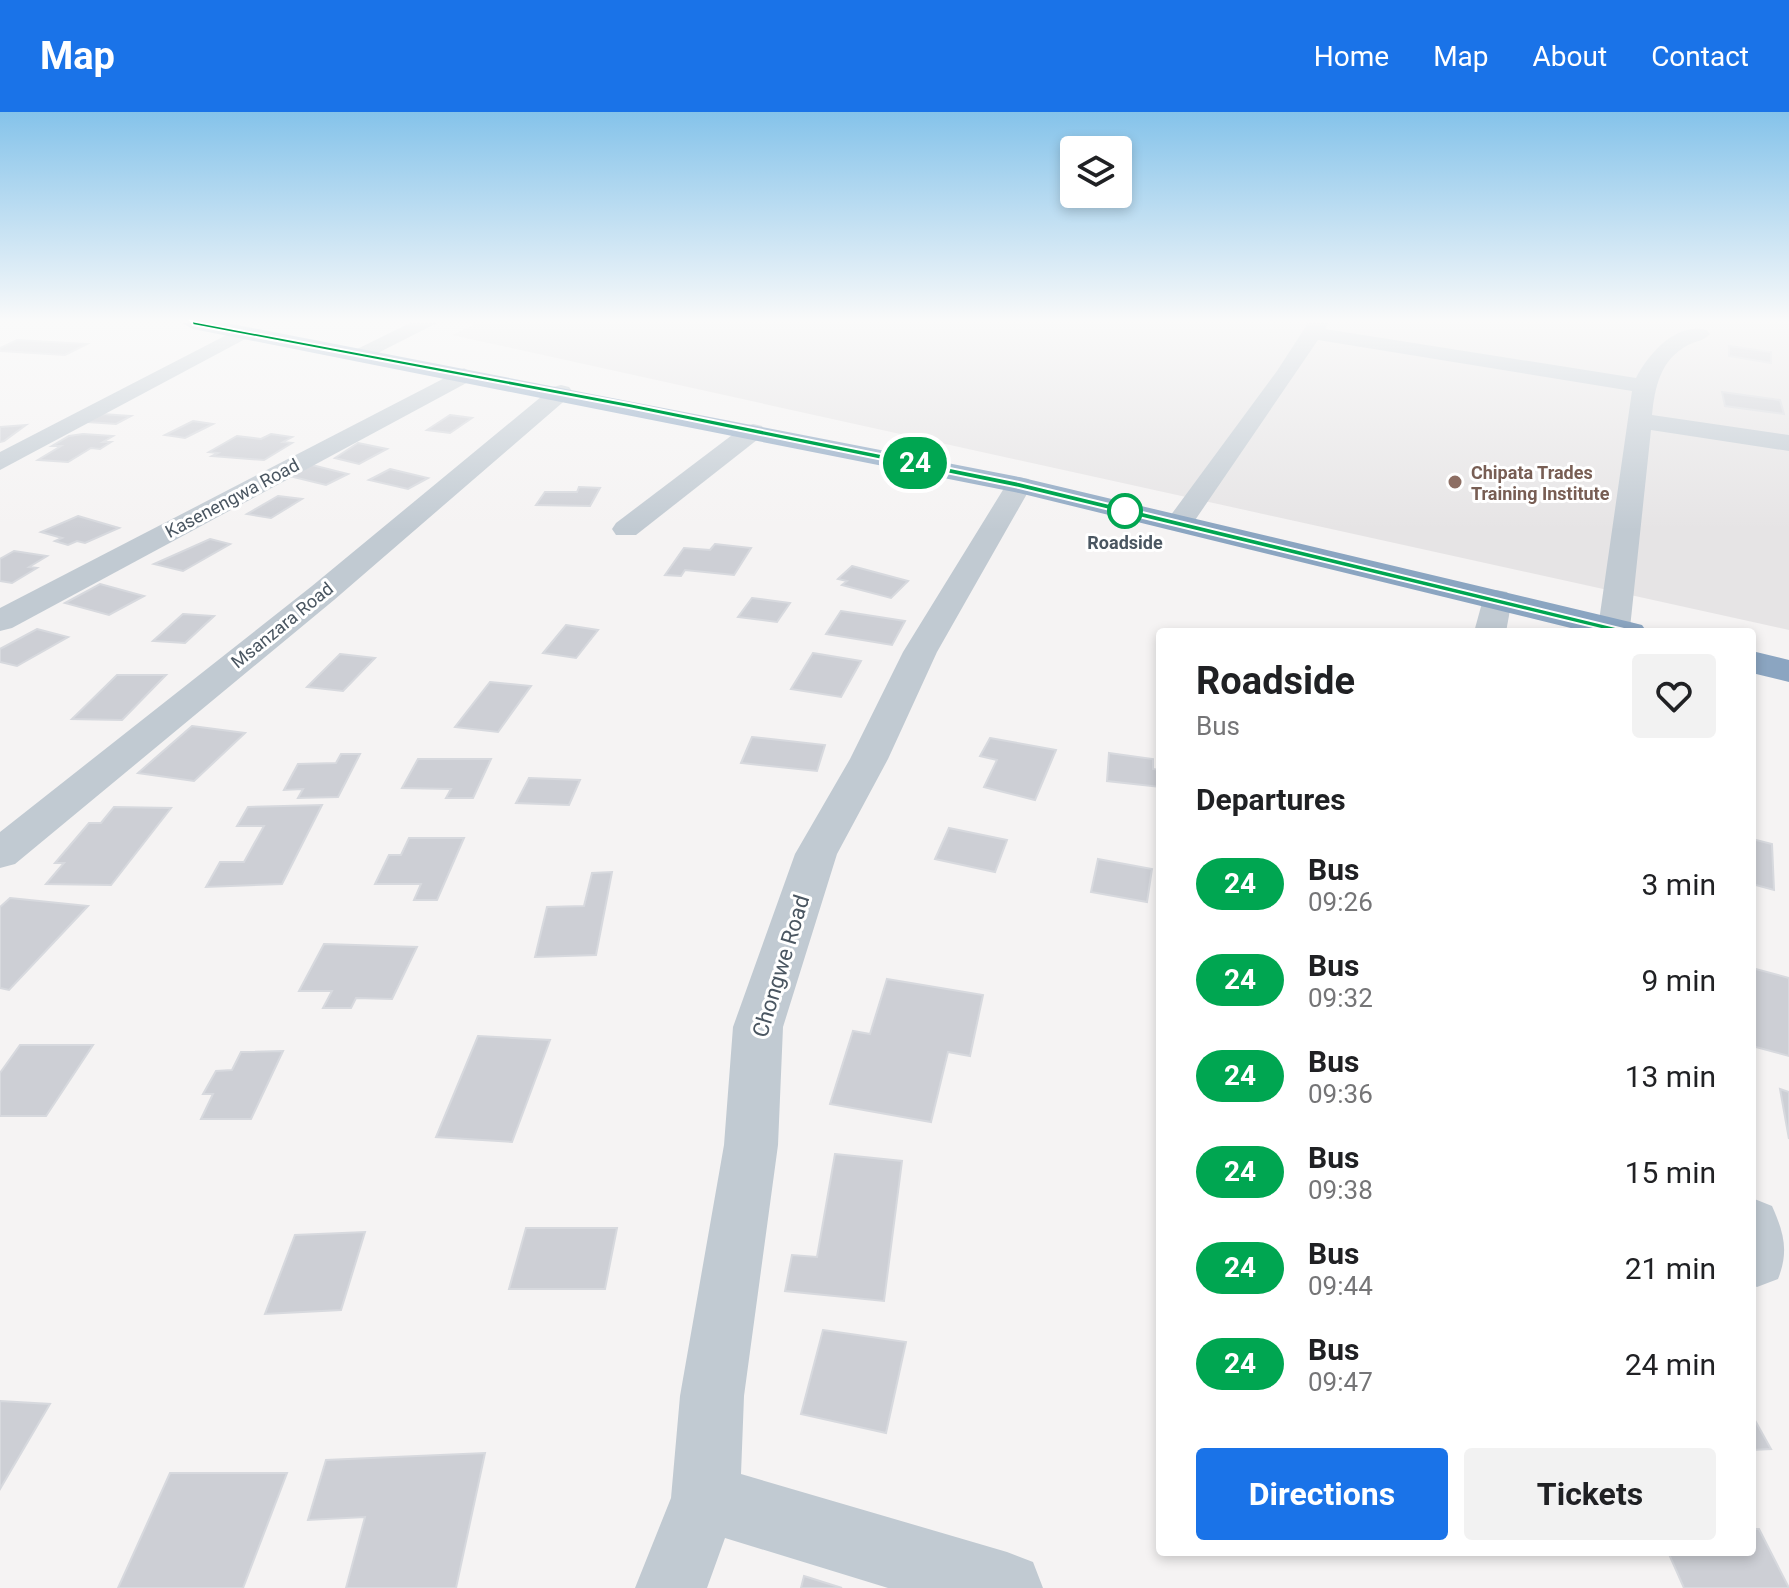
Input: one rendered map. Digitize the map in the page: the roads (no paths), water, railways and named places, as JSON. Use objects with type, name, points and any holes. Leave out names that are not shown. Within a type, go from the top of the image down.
[{"type":"highway","points":[[561,392],[1019,485],[1614,628]]},
{"type":"highway","points":[[1756,663],[1789,671]]},
{"type":"street","points":[[0,462],[132,392]]},
{"type":"street","name":"Kasenengwa Road","points":[[0,621],[432,392]]},
{"type":"street","name":"Msanzara Road","points":[[0,854],[323,593],[561,392]]},
{"type":"street","points":[[1179,523],[1270,392]]},
{"type":"street","points":[[1622,628],[1643,392]]},
{"type":"street","points":[[1641,421],[1789,443]]},
{"type":"street","points":[[626,529],[753,431]]},
{"type":"street","name":"Chongwe Road","points":[[671,1588],[705,1498],[712,1396],[751,1145],[758,1027],[816,854],[869,759],[920,652],[1019,485]]},
{"type":"street","points":[[1491,628],[1496,599]]},
{"type":"street","points":[[705,1498],[1007,1588]]},
{"type":"place","name":"Chipata Trades Training Institute","points":[[1455,482]]},
{"type":"place","name":"Roadside","points":[[1125,511]]}]
